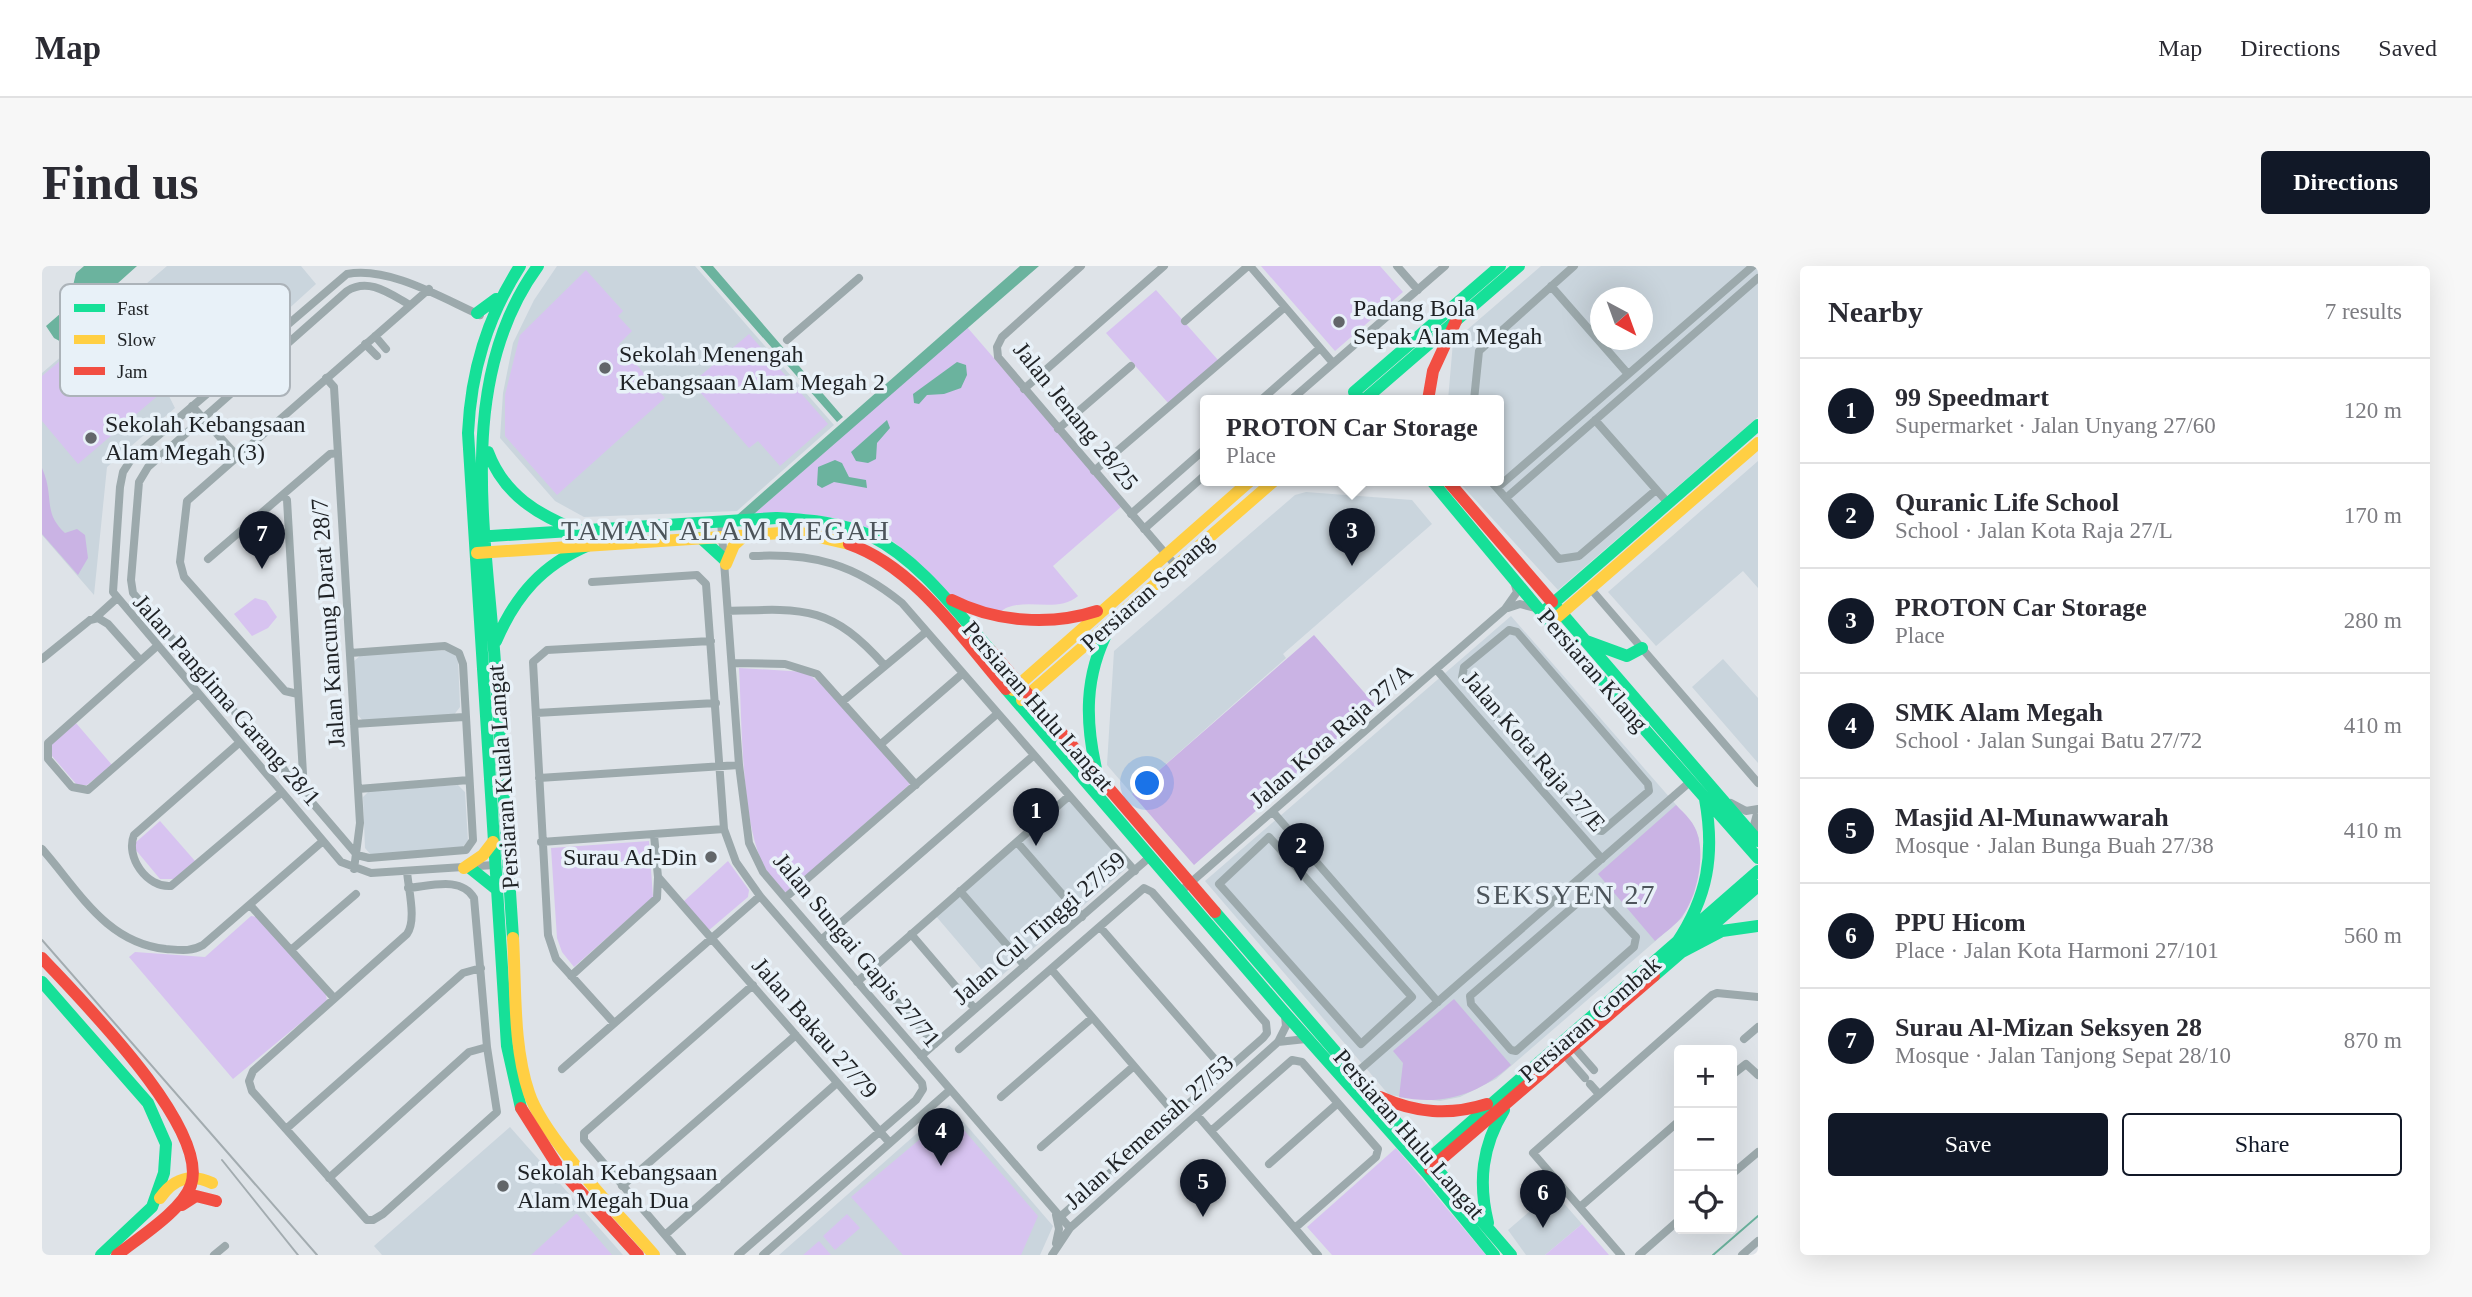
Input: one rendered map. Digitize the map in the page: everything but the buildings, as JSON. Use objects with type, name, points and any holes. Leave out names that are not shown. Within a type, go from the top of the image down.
[{"type":"main road","name":"Persiaran Kuala Langat","points":[[520,266],[489,319],[468,413],[473,553],[508,1046],[513,1083],[521,1109],[556,1162],[638,1255]]},
{"type":"main road","name":"Persiaran Kuala Langat","points":[[538,266],[518,294],[503,327],[491,372],[485,438],[487,536],[520,1046],[529,1094],[551,1134],[654,1255]]},
{"type":"main road","points":[[1362,395],[1458,318],[1508,268]]},
{"type":"main road","points":[[1362,395],[1508,268]]},
{"type":"main road","points":[[483,339],[481,321],[475,313],[503,292]]},
{"type":"main road","points":[[499,344],[489,319],[518,294]]},
{"type":"main road","points":[[1429,395],[1433,371],[1458,318]]},
{"type":"main road","points":[[1558,608],[1758,425]]},
{"type":"main road","points":[[485,438],[490,460],[517,498],[541,515],[579,531]]},
{"type":"main road","points":[[1544,615],[1590,588],[1758,443]]},
{"type":"main road","name":"Persiaran Sepang","points":[[1019,694],[1106,607],[1244,486]]},
{"type":"main road","name":"Persiaran Sepang","points":[[1019,694],[1115,620],[1268,486]]},
{"type":"main road","name":"Persiaran Klang","points":[[1444,486],[1506,570],[1691,781],[1708,792],[1758,838]]},
{"type":"main road","name":"Persiaran Klang","points":[[1444,486],[1586,641],[1758,858]]},
{"type":"main road","name":"Persiaran Hulu Langat","points":[[472,537],[797,517],[857,530],[894,550],[940,592],[1151,856],[1186,887],[1374,1094],[1494,1255]]},
{"type":"main road","name":"Persiaran Hulu Langat","points":[[473,553],[797,532],[852,545],[879,558],[911,583],[1098,776],[1282,1010],[1489,1226],[1511,1255]]},
{"type":"main road","points":[[701,538],[726,562],[734,545],[746,535]]},
{"type":"main road","points":[[494,647],[508,614],[526,583],[547,564],[589,545]]},
{"type":"main road","points":[[940,592],[974,612],[1014,619],[1080,616],[1106,607]]},
{"type":"main road","points":[[1098,776],[1086,706],[1092,669],[1100,647],[1115,620]]},
{"type":"main road","points":[[1586,641],[1627,656],[1642,648]]},
{"type":"main road","points":[[1679,948],[1695,918],[1707,881],[1710,850],[1708,792]]},
{"type":"main road","points":[[506,825],[503,856],[494,864],[503,874],[511,910]]},
{"type":"main road","points":[[493,842],[483,855],[467,868],[495,888]]},
{"type":"main road","name":"Persiaran Gombak","points":[[1428,1165],[1513,1099],[1569,1050],[1758,871]]},
{"type":"main road","name":"Persiaran Gombak","points":[[1428,1165],[1494,1101],[1758,886]]},
{"type":"main road","points":[[1679,948],[1722,931],[1758,926]]},
{"type":"main road","points":[[42,958],[144,1074],[175,1118],[212,1184],[194,1175],[173,1182],[145,1224],[117,1255]]},
{"type":"main road","points":[[42,982],[148,1103],[157,1119],[166,1144],[164,1173],[145,1224]]},
{"type":"main road","points":[[1374,1094],[1395,1105],[1424,1112],[1461,1111],[1494,1101]]},
{"type":"main road","points":[[1489,1226],[1481,1188],[1483,1158],[1491,1133],[1513,1099]]},
{"type":"main road","points":[[191,1150],[194,1175]]},
{"type":"main road","points":[[101,1255],[145,1224],[192,1197],[203,1196],[216,1201]]},
{"type":"street","name":"Jalan Jenang 28/25","points":[[1081,266],[999,341],[998,357],[1177,566]]},
{"type":"street","points":[[1024,389],[1164,266]]},
{"type":"street","points":[[1185,321],[1249,266],[1333,363]]},
{"type":"street","points":[[1397,266],[1418,290]]},
{"type":"street","points":[[1297,395],[1445,266]]},
{"type":"street","points":[[1475,395],[1479,351],[1574,266]]},
{"type":"street","points":[[1504,482],[1753,266]]},
{"type":"street","name":"Jalan Panglima Garang 28/1","points":[[290,323],[347,274],[369,267],[429,289],[489,319]]},
{"type":"street","points":[[787,340],[859,278]]},
{"type":"street","points":[[1506,498],[1758,278]]},
{"type":"street","points":[[290,342],[352,288],[373,286],[410,305]]},
{"type":"street","points":[[1551,286],[1628,374]]},
{"type":"street","points":[[298,694],[285,691],[181,570],[187,500],[429,289]]},
{"type":"street","points":[[1094,471],[1285,307]]},
{"type":"street","points":[[375,336],[386,348]]},
{"type":"street","points":[[365,344],[377,356]]},
{"type":"street","points":[[1267,395],[1321,348]]},
{"type":"street","points":[[1058,429],[1131,366]]},
{"type":"street","name":"Jalan Kancung Darat 28/7","points":[[327,378],[334,387],[358,789],[357,855],[354,869]]},
{"type":"street","name":"Jalan Panglima Garang 28/1","points":[[204,396],[132,458],[123,472],[113,587],[116,599],[341,862],[354,869]]},
{"type":"street","points":[[228,396],[140,476],[131,587],[137,598],[357,855],[369,858],[462,851],[470,845],[469,780],[463,664],[456,649],[445,646],[350,653]]},
{"type":"street","points":[[192,406],[237,456]]},
{"type":"street","points":[[1595,420],[1669,504]]},
{"type":"street","points":[[208,559],[330,454],[337,453]]},
{"type":"street","points":[[1131,514],[1200,453]]},
{"type":"street","points":[[1144,529],[1200,479]]},
{"type":"street","points":[[1499,486],[1497,488],[1559,559],[1573,559],[1656,490]]},
{"type":"street","points":[[283,495],[287,500],[304,791]]},
{"type":"street","name":"Jalan Sungai Gapis 27/71","points":[[721,521],[739,765],[749,843],[763,872],[1070,1228]]},
{"type":"street","points":[[753,556],[813,557],[848,568],[876,582],[902,603],[1135,871]]},
{"type":"street","points":[[1505,609],[1517,592],[1506,570]]},
{"type":"street","points":[[592,582],[696,575],[703,579],[708,589],[724,829],[736,862],[760,896],[922,1083],[921,1095],[738,1255]]},
{"type":"street","points":[[1590,588],[1758,783]]},
{"type":"street","points":[[42,659],[116,599]]},
{"type":"street","points":[[1505,609],[1520,604],[1544,615]]},
{"type":"street","points":[[729,611],[784,609],[819,615],[855,634],[885,666]]},
{"type":"street","name":"Jalan Kota Raja 27/A","points":[[1186,887],[1505,609]]},
{"type":"street","points":[[94,618],[108,624],[140,660]]},
{"type":"street","points":[[1514,630],[1650,787],[1650,791],[1598,832],[1499,722],[1461,674],[1464,667],[1514,630]]},
{"type":"street","points":[[843,701],[926,632]]},
{"type":"street","points":[[614,1023],[556,959],[548,935],[533,662],[537,656],[548,650],[711,641]]},
{"type":"street","points":[[156,647],[48,743],[48,759],[76,790],[88,790],[197,695]]},
{"type":"street","points":[[732,663],[804,667],[830,685],[916,785]]},
{"type":"street","name":"Jalan Kota Raja 27/E","points":[[1436,669],[1602,859]]},
{"type":"street","points":[[881,744],[962,674]]},
{"type":"street","points":[[536,713],[716,703]]},
{"type":"street","points":[[785,898],[997,715]]},
{"type":"street","points":[[354,724],[464,717]]},
{"type":"street","points":[[1489,730],[1499,722]]},
{"type":"street","points":[[239,744],[134,835],[131,849],[134,862],[158,885],[171,886],[281,793]]},
{"type":"street","points":[[821,940],[1033,756]]},
{"type":"street","points":[[539,778],[739,765]]},
{"type":"street","points":[[358,789],[469,780]]},
{"type":"street","points":[[1356,1073],[1691,781]]},
{"type":"street","points":[[1548,797],[1558,788]]},
{"type":"street","points":[[1708,792],[1746,811],[1758,810],[1754,825],[1758,838]]},
{"type":"street","points":[[857,982],[1069,796]]},
{"type":"street","points":[[1273,812],[1438,1002]]},
{"type":"street","points":[[541,842],[724,829]]},
{"type":"street","points":[[571,976],[657,898],[654,835]]},
{"type":"street","points":[[1269,837],[1410,994],[1411,1001],[1359,1044],[1219,884],[1244,859],[1269,837]]},
{"type":"street","points":[[42,849],[108,926],[143,946],[197,949],[323,841]]},
{"type":"street","points":[[1017,842],[1082,917]]},
{"type":"street","points":[[1233,846],[1244,859]]},
{"type":"street","name":"Jalan Cul Tinggi 27/59","points":[[921,1056],[1151,856]]},
{"type":"street","points":[[354,869],[371,873],[494,864]]},
{"type":"street","points":[[407,871],[408,888],[411,928],[253,1071],[249,1081],[252,1091],[367,1220],[373,1220],[383,1214],[494,1117],[498,1107],[486,1047],[476,904],[468,888],[457,884],[408,888]]},
{"type":"street","points":[[1313,883],[1325,872]]},
{"type":"street","name":"Jalan Bakau 27/79","points":[[658,877],[889,1142]]},
{"type":"street","points":[[959,1049],[1144,888],[1152,892],[1266,1023],[1267,1033],[1263,1038],[1226,1072],[1057,1213],[1059,1229],[1053,1252]]},
{"type":"street","points":[[1567,889],[1578,902]]},
{"type":"street","points":[[960,891],[1025,966]]},
{"type":"street","points":[[1594,892],[1636,937],[1634,947],[1516,1051],[1511,1050],[1470,1001],[1471,996],[1578,902],[1594,892]]},
{"type":"street","points":[[291,950],[356,894]]},
{"type":"street","points":[[562,1069],[760,896]]},
{"type":"street","points":[[250,905],[334,998]]},
{"type":"street","points":[[1100,927],[1226,1072]]},
{"type":"street","points":[[911,934],[975,1009]]},
{"type":"street","points":[[1060,936],[1073,950]]},
{"type":"street","points":[[1371,950],[1384,939]]},
{"type":"street","points":[[286,1129],[463,973],[481,968]]},
{"type":"street","points":[[1051,970],[1176,1115]]},
{"type":"street","points":[[869,971],[935,1044]]},
{"type":"street","points":[[1473,971],[1484,984]]},
{"type":"street","points":[[682,1255],[584,1140],[584,1133],[753,985]]},
{"type":"street","points":[[1621,1255],[1533,1153],[1606,1083],[1712,995],[1758,997]]},
{"type":"street","points":[[1278,1042],[1287,1021],[1282,1010]]},
{"type":"street","points":[[1001,1097],[1092,1018]]},
{"type":"street","points":[[1744,1039],[1758,1027]]},
{"type":"street","points":[[622,1186],[796,1035]]},
{"type":"street","points":[[1278,1042],[1309,1039]]},
{"type":"street","name":"Jalan Kemensah 27/53","points":[[1053,1252],[1070,1228],[1278,1042]]},
{"type":"street","points":[[329,1178],[469,1052],[486,1047]]},
{"type":"street","points":[[1569,1050],[1594,1070]]},
{"type":"street","points":[[1569,1050],[1587,1081],[1598,1093]]},
{"type":"street","points":[[1210,1131],[1292,1060],[1302,1062],[1338,1103],[1378,1149],[1376,1157],[1294,1227]]},
{"type":"street","points":[[1737,1071],[1746,1064],[1758,1074]]},
{"type":"street","points":[[1041,1147],[1134,1066]]},
{"type":"street","points":[[665,1235],[837,1083]]},
{"type":"street","points":[[763,1255],[950,1090]]},
{"type":"street","points":[[1269,1164],[1338,1103]]},
{"type":"street","points":[[1197,1115],[1318,1255]]},
{"type":"street","points":[[1580,1207],[1674,1125]]},
{"type":"street","points":[[1736,1171],[1758,1152]]},
{"type":"street","points":[[1639,1255],[1674,1224]]},
{"type":"street","points":[[1742,1255],[1758,1241]]},
{"type":"street","points":[[214,1255],[225,1246]]},
{"type":"shaded area","points":[[84,266],[137,266],[117,284],[73,284],[76,273]]},
{"type":"shaded area","points":[[167,266],[301,266],[316,284],[290,308],[290,284],[146,284]]},
{"type":"shaded area","points":[[557,266],[695,266],[834,425],[737,511],[584,517],[555,501],[500,438],[503,393],[513,343],[534,300]]},
{"type":"shaded area","points":[[700,266],[713,266],[843,417],[837,422]]},
{"type":"shaded area","points":[[1020,266],[1039,266],[754,514],[736,516]]},
{"type":"shaded area","name":"Padang Bola Sepak Alam Megah","points":[[1261,266],[1380,266],[1403,292],[1335,351]]},
{"type":"shaded area","points":[[1541,266],[1758,266],[1758,417],[1558,590],[1463,486],[1504,486],[1504,395],[1448,395],[1453,342]]},
{"type":"shaded area","points":[[586,270],[623,311],[618,316],[632,331],[619,344],[665,398],[557,495],[505,436],[505,395],[520,335]]},
{"type":"shaded area","points":[[1156,290],[1218,360],[1169,404],[1106,333]]},
{"type":"shaded area","points":[[60,314],[60,341],[54,338],[46,326]]},
{"type":"shaded area","points":[[967,327],[1122,506],[1053,566],[1078,596],[1069,601],[1059,604],[1017,605],[999,613],[968,604],[949,594],[895,543],[869,528],[821,516],[754,514]]},
{"type":"shaded area","points":[[749,334],[828,424],[780,466],[758,441],[749,448],[692,383]]},
{"type":"shaded area","points":[[60,358],[60,396],[169,396],[175,408],[107,467],[94,595],[42,535],[42,373]]},
{"type":"shaded area","points":[[60,361],[60,396],[157,396],[78,464],[42,421],[42,376]]},
{"type":"shaded area","points":[[957,362],[966,365],[967,375],[961,388],[944,394],[927,395],[919,404],[914,403],[913,394]]},
{"type":"shaded area","points":[[887,420],[890,428],[877,443],[876,459],[868,463],[856,461],[851,452]]},
{"type":"shaded area","points":[[835,460],[842,463],[849,477],[866,480],[867,488],[834,482],[822,488],[817,485],[818,467]]},
{"type":"shaded area","points":[[1758,461],[1758,588],[1743,571],[1656,646],[1608,592]]},
{"type":"shaded area","points":[[42,468],[51,511],[58,525],[65,533],[77,529],[85,535],[88,558],[78,575],[42,534]]},
{"type":"shaded area","points":[[1306,492],[1412,500],[1432,524],[1283,654],[1286,658],[1132,794],[1107,765],[1114,651],[1295,495]]},
{"type":"shaded area","points":[[255,598],[266,601],[277,617],[268,628],[252,636],[234,614]]},
{"type":"shaded area","points":[[1511,616],[1692,823],[1699,838],[1699,864],[1694,893],[1682,918],[1496,1079],[1460,1097],[1440,1101],[1389,1095],[1205,881]]},
{"type":"shaded area","points":[[1314,635],[1376,706],[1194,865],[1132,794]]},
{"type":"shaded area","points":[[450,650],[458,657],[460,707],[453,716],[363,721],[357,714],[354,661],[361,655]]},
{"type":"shaded area","points":[[1723,659],[1758,698],[1758,763],[1692,687]]},
{"type":"shaded area","points":[[739,668],[806,672],[826,688],[910,784],[786,893],[765,868],[751,826],[744,771]]},
{"type":"shaded area","points":[[76,723],[112,765],[87,785],[77,785],[52,756],[51,745]]},
{"type":"shaded area","points":[[458,785],[465,792],[468,841],[461,849],[371,855],[365,848],[363,797],[369,791]]},
{"type":"shaded area","points":[[1069,799],[1128,867],[993,983],[935,915]]},
{"type":"shaded area","points":[[1676,805],[1697,831],[1700,868],[1695,891],[1686,911],[1655,941],[1598,874]]},
{"type":"shaded area","points":[[160,821],[195,861],[174,879],[160,879],[135,849],[135,843]]},
{"type":"shaded area","points":[[649,841],[653,897],[574,967],[562,952],[557,938],[551,848]]},
{"type":"shaded area","points":[[728,861],[749,890],[748,897],[708,931],[683,902]]},
{"type":"shaded area","points":[[251,916],[257,917],[326,995],[327,1001],[233,1079],[129,957],[135,952],[205,957]]},
{"type":"shaded area","points":[[1454,999],[1511,1065],[1486,1084],[1459,1096],[1430,1100],[1399,1097],[1403,1063],[1393,1051]]},
{"type":"shaded area","points":[[949,1105],[1053,1226],[1040,1255],[779,1255]]},
{"type":"shaded area","points":[[950,1114],[1038,1216],[1021,1255],[903,1255],[851,1197]]},
{"type":"shaded area","name":"Sekolah Kebangsaan Alam Megah Dua","points":[[510,1127],[623,1255],[382,1255],[374,1246]]},
{"type":"shaded area","points":[[1396,1148],[1486,1255],[1332,1255],[1307,1227]]},
{"type":"shaded area","points":[[1553,1191],[1582,1224],[1545,1255],[1526,1255],[1508,1230]]},
{"type":"shaded area","points":[[576,1214],[612,1255],[531,1255]]},
{"type":"shaded area","points":[[847,1214],[860,1228],[835,1250],[823,1236]]},
{"type":"shaded area","points":[[1582,1224],[1609,1255],[1545,1255]]},
{"type":"shaded area","points":[[819,1241],[831,1255],[803,1255]]},
{"type":"waterway","points":[[1713,1255],[1758,1216]]},
{"type":"tram line","points":[[42,940],[317,1255]]},
{"type":"tram line","points":[[222,1160],[298,1255]]},
{"type":"traffic: fast","points":[[520,266],[498,305],[483,346],[473,388],[468,433],[507,1046],[521,1108]]},
{"type":"traffic: fast","points":[[513,938],[486,562],[482,458],[486,407],[495,357],[512,310],[538,266]]},
{"type":"traffic: fast","points":[[1357,395],[1354,392],[1500,266]]},
{"type":"traffic: fast","points":[[1370,395],[1519,266]]},
{"type":"traffic: fast","points":[[477,313],[496,299]]},
{"type":"traffic: fast","points":[[1542,613],[1758,425]]},
{"type":"traffic: fast","points":[[488,452],[503,480],[524,502],[579,531]]},
{"type":"traffic: fast","points":[[1436,486],[1542,613],[1758,858]]},
{"type":"traffic: fast","points":[[476,537],[776,518],[837,525],[871,536],[905,559],[936,588],[991,651]]},
{"type":"traffic: fast","points":[[701,538],[725,560]]},
{"type":"traffic: fast","points":[[496,641],[512,609],[532,583],[557,562],[589,545]]},
{"type":"traffic: fast","points":[[1552,602],[1758,841]]},
{"type":"traffic: fast","points":[[1097,773],[1090,736],[1089,699],[1095,664],[1109,629]]},
{"type":"traffic: fast","points":[[1586,641],[1627,656],[1642,648]]},
{"type":"traffic: fast","points":[[1006,689],[1282,1010],[1426,1172],[1494,1255]]},
{"type":"traffic: fast","points":[[1676,944],[1695,909],[1706,874],[1709,838],[1705,799]]},
{"type":"traffic: fast","points":[[470,868],[495,888]]},
{"type":"traffic: fast","points":[[1424,1163],[1758,871]]},
{"type":"traffic: fast","points":[[1654,976],[1758,886]]},
{"type":"traffic: fast","points":[[1215,912],[1511,1255]]},
{"type":"traffic: fast","points":[[1682,952],[1722,931],[1758,926]]},
{"type":"traffic: fast","points":[[42,982],[148,1103],[166,1144],[164,1173],[152,1207],[101,1255]]},
{"type":"traffic: fast","points":[[1488,1223],[1483,1193],[1484,1165],[1491,1137],[1504,1110]]},
{"type":"traffic: slow","points":[[1555,619],[1758,443]]},
{"type":"traffic: slow","points":[[1013,690],[1244,486]]},
{"type":"traffic: slow","points":[[1022,700],[1268,486]]},
{"type":"traffic: slow","points":[[477,553],[797,532],[849,544]]},
{"type":"traffic: slow","points":[[726,564],[734,545],[745,535]]},
{"type":"traffic: slow","points":[[464,868],[483,855],[493,842]]},
{"type":"traffic: slow","points":[[513,938],[520,1056],[529,1093],[537,1112],[566,1154],[654,1255]]},
{"type":"traffic: slow","points":[[160,1198],[171,1186],[183,1179],[197,1178],[212,1183]]},
{"type":"traffic: jam","points":[[1429,395],[1433,371],[1456,321]]},
{"type":"traffic: jam","points":[[1452,486],[1552,602]]},
{"type":"traffic: jam","points":[[849,544],[895,569],[916,587],[936,606],[1006,689]]},
{"type":"traffic: jam","points":[[952,600],[986,613],[1023,619],[1061,619],[1097,611]]},
{"type":"traffic: jam","points":[[991,651],[1215,912]]},
{"type":"traffic: jam","points":[[42,958],[138,1066],[181,1131],[192,1161],[191,1185],[179,1205],[117,1255]]},
{"type":"traffic: jam","points":[[1430,1169],[1654,976]]},
{"type":"traffic: jam","points":[[1380,1097],[1407,1107],[1433,1111],[1459,1110],[1487,1104]]},
{"type":"traffic: jam","points":[[521,1108],[559,1168],[638,1255]]},
{"type":"traffic: jam","points":[[182,1205],[196,1196],[216,1201]]},
{"type":"place","name":"Padang Bola Sepak Alam Megah","points":[[1339,322]]},
{"type":"place","name":"Sekolah Menengah Kebangsaan Alam Megah 2","points":[[605,368]]},
{"type":"place","name":"Sekolah Kebangsaan Alam Megah (3)","points":[[91,438]]},
{"type":"place","name":"PROTON Car Storage","points":[[1352,566]]},
{"type":"place","name":"Surau Al-Mizan Seksyen 28","points":[[262,569]]},
{"type":"place","name":"99 Speedmart","points":[[1036,846]]},
{"type":"place","name":"Surau Ad-Din","points":[[711,857]]},
{"type":"place","name":"Quranic Life School","points":[[1301,881]]},
{"type":"place","name":"SMK Alam Megah","points":[[941,1166]]},
{"type":"place","name":"Sekolah Kebangsaan Alam Megah Dua","points":[[503,1186]]},
{"type":"place","name":"Masjid Al-Munawwarah","points":[[1203,1217]]},
{"type":"place","name":"PPU Hicom","points":[[1543,1228]]},
{"type":"district","name":"TAMAN ALAM MEGAH","points":[[726,530]]},
{"type":"district","name":"SEKSYEN 27","points":[[1566,894]]}]
